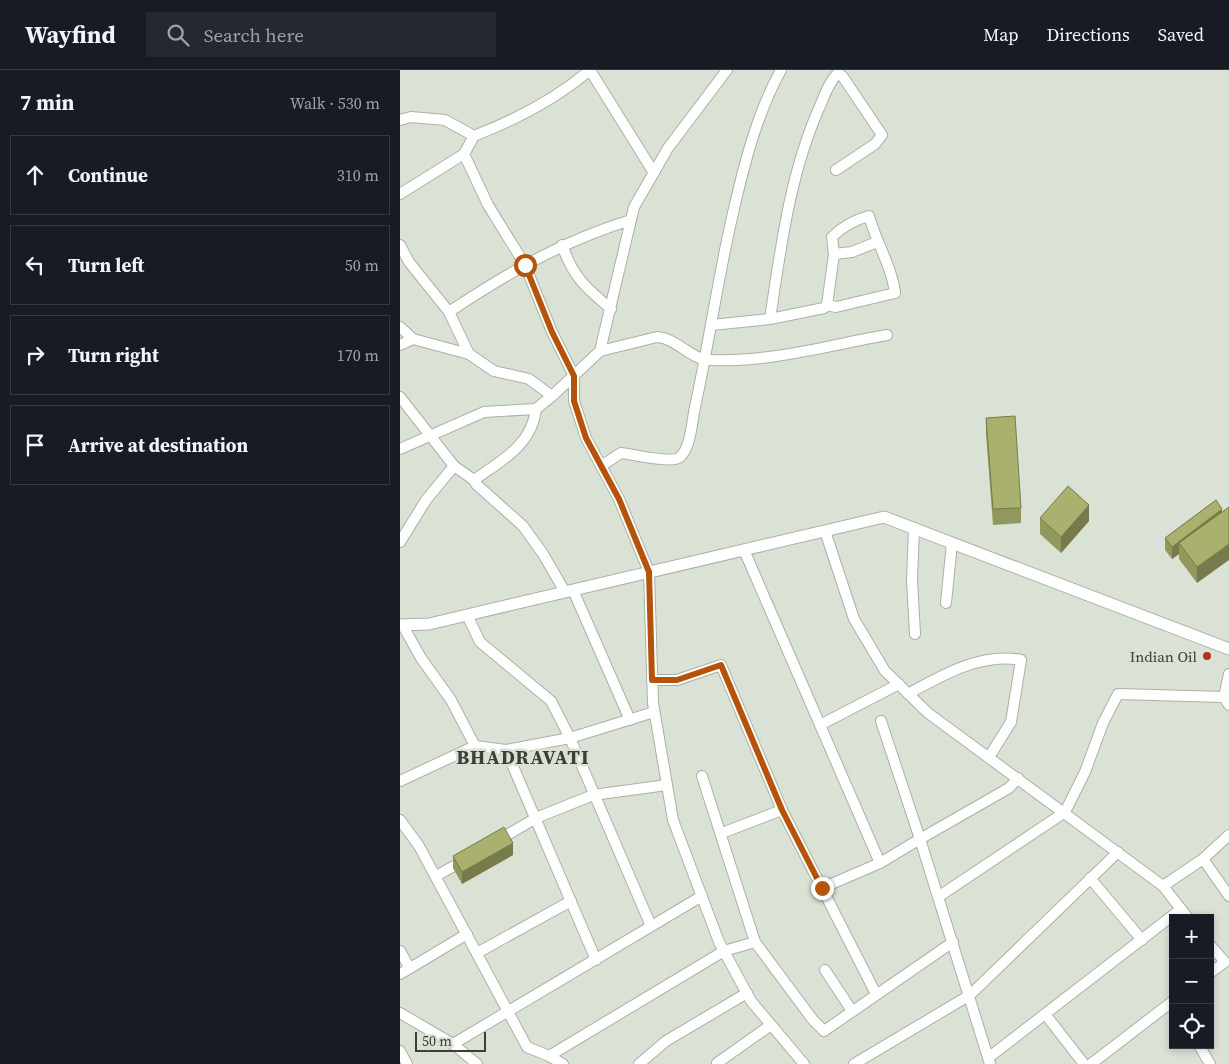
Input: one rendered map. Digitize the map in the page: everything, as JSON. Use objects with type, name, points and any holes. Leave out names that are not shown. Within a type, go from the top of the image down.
[{"type":"street","points":[[400,194],[464,154],[474,136],[502,125],[569,88],[590,70],[654,173]]},
{"type":"street","points":[[600,351],[634,207],[668,148],[727,70]]},
{"type":"street","points":[[601,466],[621,453],[676,460],[682,456],[688,442],[706,360],[733,213],[757,123],[771,88],[781,70]]},
{"type":"street","points":[[770,318],[788,204],[811,126],[832,79],[838,73],[844,77],[882,135],[875,144],[836,170]]},
{"type":"street","points":[[400,120],[411,117],[445,120],[474,136]]},
{"type":"street","points":[[464,154],[488,205],[525,265],[552,332],[574,376],[574,401],[586,438],[619,499],[649,572],[654,712],[673,820],[724,951],[747,993],[804,1064]]},
{"type":"street","points":[[712,326],[824,308],[827,305],[834,254],[832,237],[841,228],[858,219],[869,216],[876,242],[894,282],[895,293],[836,308],[827,305]]},
{"type":"street","points":[[449,312],[499,278],[562,245],[600,229],[631,220]]},
{"type":"street","points":[[834,254],[852,252],[876,242]]},
{"type":"street","points":[[400,245],[409,262],[449,312],[469,354]]},
{"type":"street","points":[[562,245],[569,266],[582,285],[611,309]]},
{"type":"street","points":[[400,327],[413,339],[469,354],[494,371],[529,379],[552,396]]},
{"type":"street","points":[[400,449],[484,412],[536,410],[600,351],[657,337],[665,338],[706,360],[762,358],[887,335]]},
{"type":"street","points":[[400,345],[413,339]]},
{"type":"street","points":[[400,397],[454,466],[474,480],[476,484],[523,526],[543,554],[569,591],[630,720]]},
{"type":"street","points":[[474,480],[513,454],[534,423],[536,410]]},
{"type":"street","points":[[400,542],[426,500],[454,466]]},
{"type":"street","points":[[475,746],[450,700],[401,626],[429,624],[884,517],[1229,649]]},
{"type":"street","points":[[914,528],[912,580],[915,634]]},
{"type":"street","points":[[825,531],[854,619],[885,671],[928,712],[1065,812],[1162,886],[1185,914]]},
{"type":"street","points":[[946,604],[952,543]]},
{"type":"street","points":[[744,550],[880,863]]},
{"type":"street","points":[[468,615],[480,642],[550,701],[570,738],[651,926]]},
{"type":"street","points":[[908,694],[952,670],[1006,657],[1021,660],[1011,722],[989,757]]},
{"type":"street","points":[[652,680],[677,680],[721,665],[782,810],[876,994]]},
{"type":"street","points":[[938,897],[1065,812],[1085,772],[1103,723],[1118,694],[1226,701],[1229,674]]},
{"type":"street","points":[[820,725],[899,684]]},
{"type":"street","points":[[400,781],[475,746],[506,750],[570,738],[654,712]]},
{"type":"street","points":[[881,721],[970,995],[989,1061],[1045,1014],[1181,909]]},
{"type":"street","points":[[506,750],[596,960]]},
{"type":"street","points":[[702,776],[722,833],[722,840],[755,942],[813,1020],[824,1031],[953,942]]},
{"type":"street","points":[[822,888],[880,863],[1009,788],[1018,778]]},
{"type":"street","points":[[486,847],[536,818],[593,795],[667,785]]},
{"type":"street","points":[[722,833],[782,810]]},
{"type":"street","points":[[400,820],[419,846],[436,876],[527,1047],[563,1064]]},
{"type":"street","points":[[1162,886],[1203,859],[1229,835]]},
{"type":"street","points":[[854,1064],[970,995],[1118,852]]},
{"type":"street","points":[[436,876],[469,857]]},
{"type":"street","points":[[1203,859],[1229,896]]},
{"type":"street","points":[[1090,878],[1142,940]]},
{"type":"street","points":[[453,1044],[702,896]]},
{"type":"street","points":[[477,953],[571,901]]},
{"type":"street","points":[[400,974],[467,934]]},
{"type":"street","points":[[549,1056],[724,951],[755,942]]},
{"type":"street","points":[[1214,949],[1227,965],[1214,971]]},
{"type":"street","points":[[400,951],[409,967]]},
{"type":"street","points":[[825,970],[852,1011]]},
{"type":"street","points":[[639,1064],[666,1041],[747,993]]},
{"type":"street","points":[[1091,1064],[1169,1004]]},
{"type":"street","points":[[400,1012],[453,1044],[477,1064]]},
{"type":"street","points":[[1045,1014],[1084,1064]]},
{"type":"street","points":[[717,1063],[771,1025]]},
{"type":"street","points":[[1201,1049],[1208,1063]]},
{"type":"street","points":[[400,1051],[407,1064]]},
{"type":"building","points":[[1015,416],[1021,508],[993,509],[986,418]]},
{"type":"building","points":[[1068,486],[1089,505],[1061,537],[1040,518]]},
{"type":"building","points":[[1216,500],[1222,509],[1172,547],[1165,538]]},
{"type":"building","points":[[1229,507],[1229,544],[1197,567],[1179,543]]},
{"type":"building","points":[[504,827],[513,843],[462,872],[453,856]]},
{"type":"place","name":"Indian Oil","points":[[1207,656]]},
{"type":"district","name":"BHADRAVATI","points":[[523,757]]},
{"type":"route","points":[[525,265],[552,332],[574,376],[574,401],[586,438],[619,499],[649,572],[652,680],[677,680],[721,665],[728,677],[782,810],[822,888]]}]
